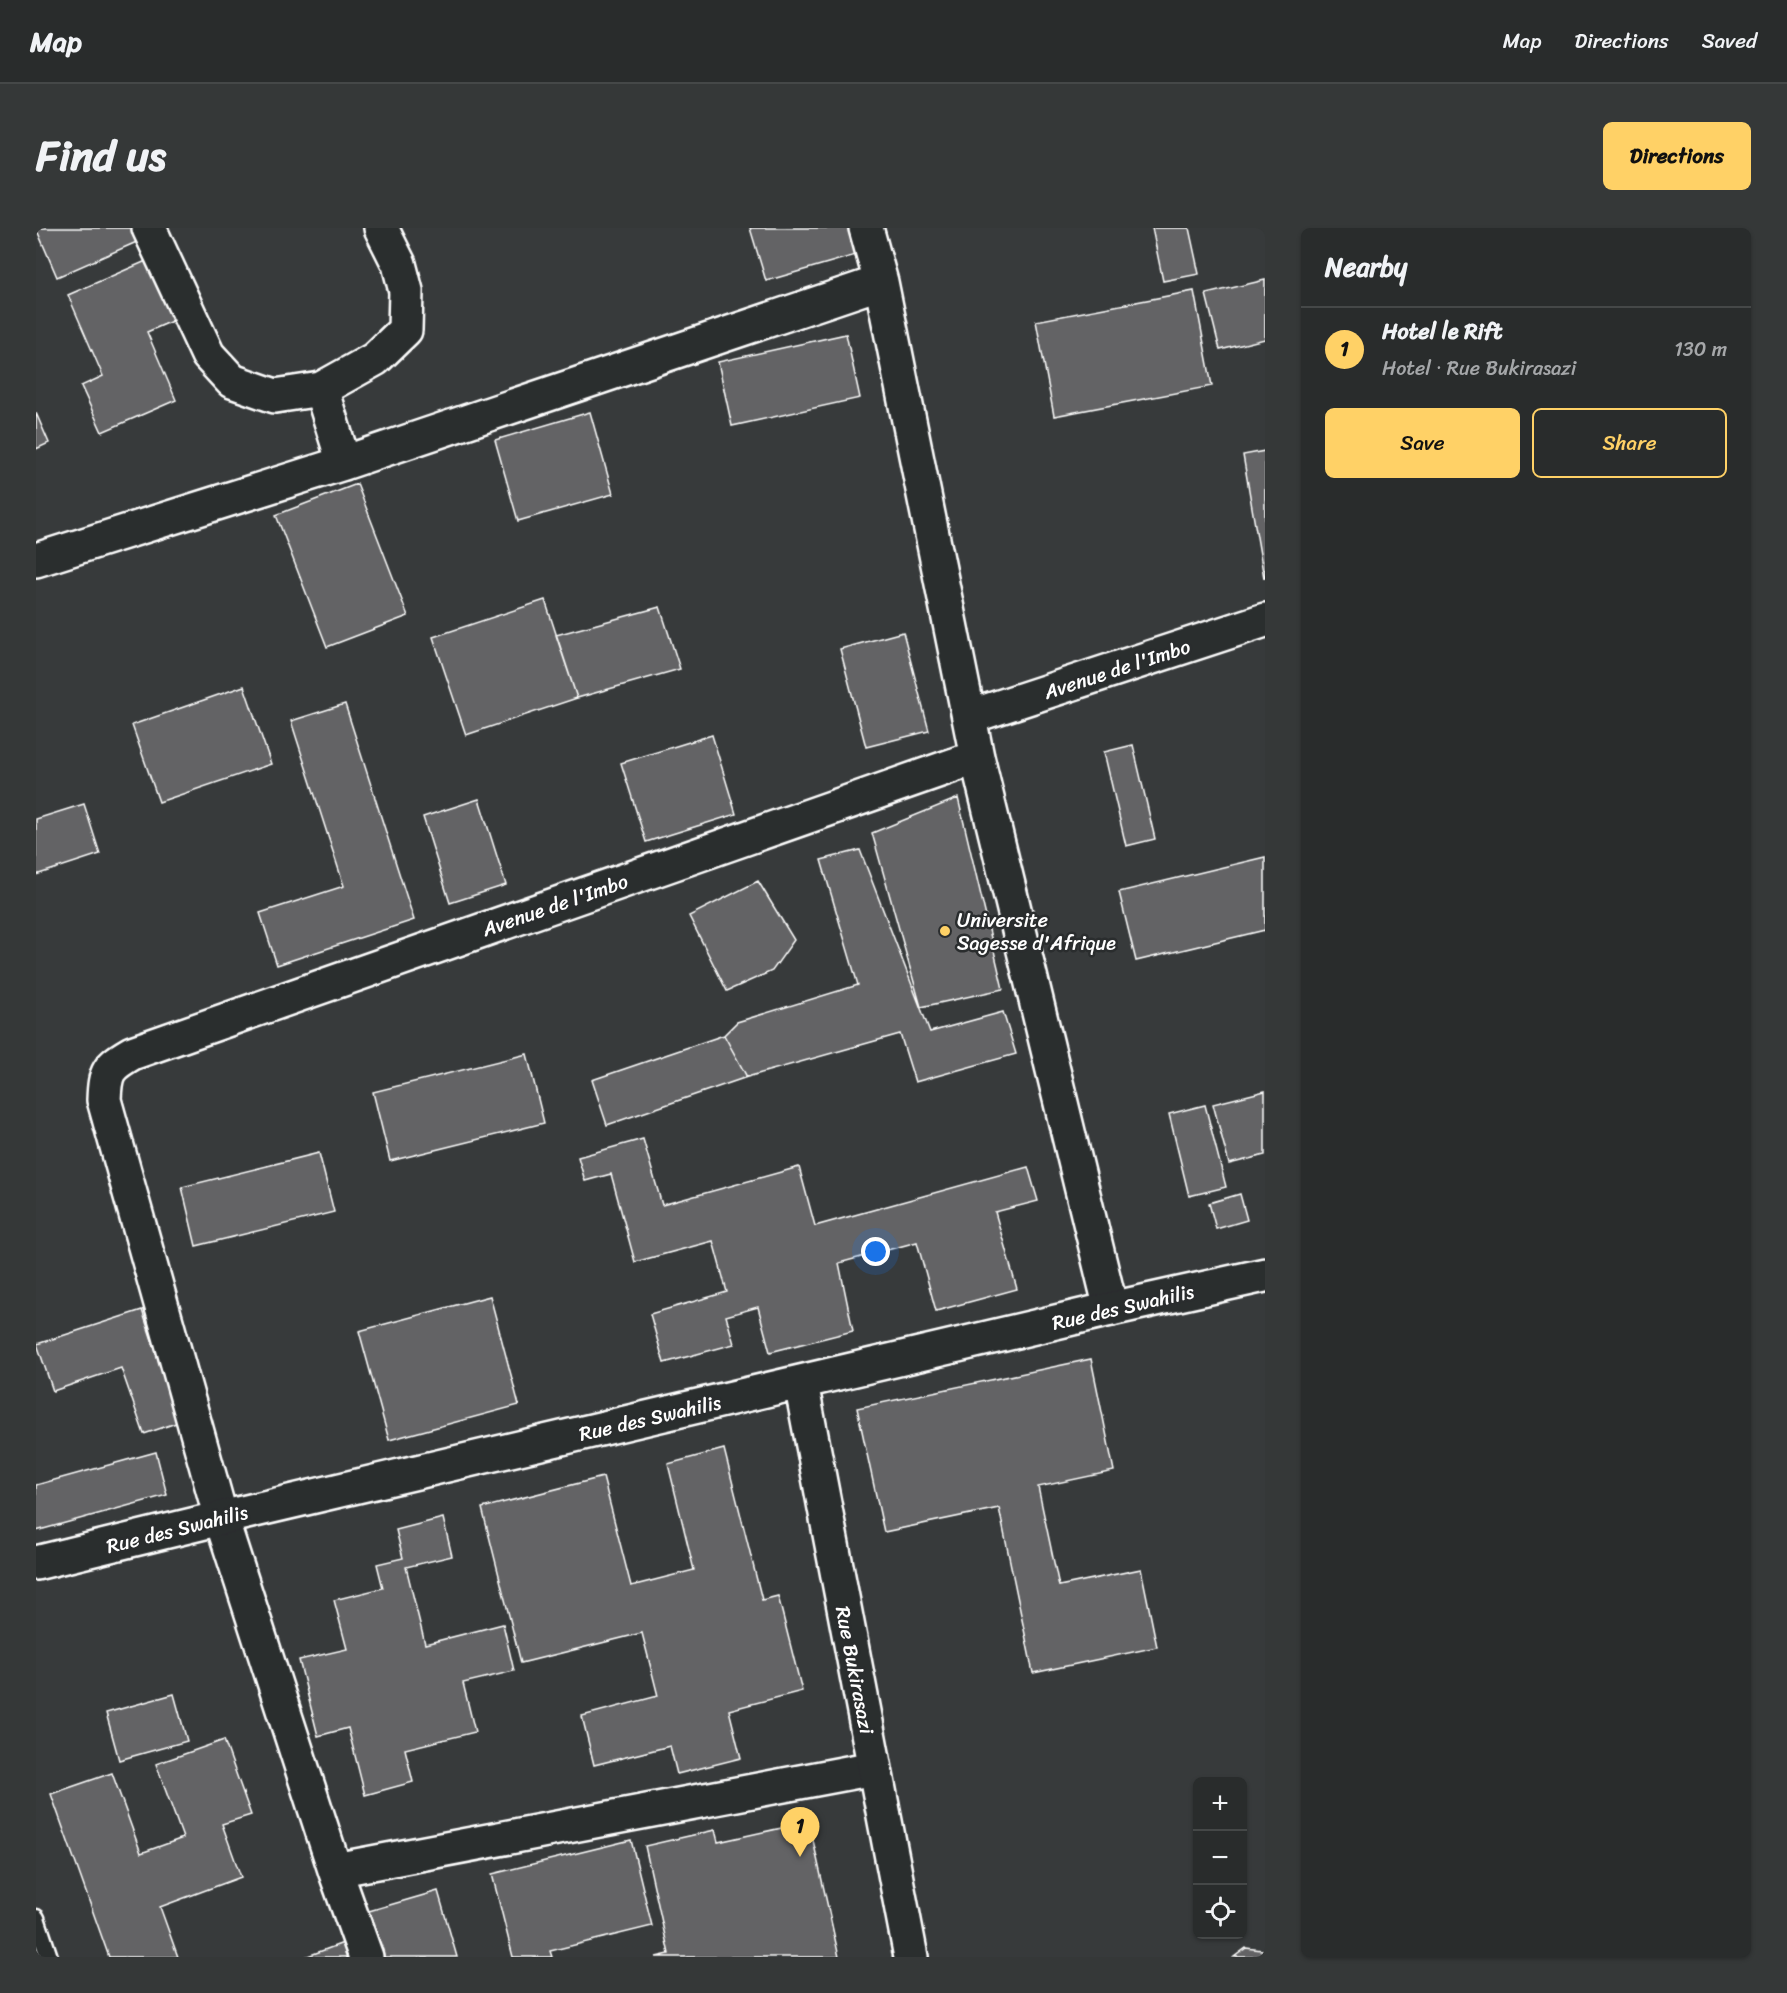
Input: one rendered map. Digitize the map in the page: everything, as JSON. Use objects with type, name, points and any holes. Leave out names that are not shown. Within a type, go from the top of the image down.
[{"type":"street","points":[[149,228],[208,355],[232,381],[275,396],[321,389],[375,359],[405,330],[406,291],[399,264],[381,228]]},
{"type":"street","points":[[866,228],[881,282],[977,757],[1111,1309]]},
{"type":"street","points":[[36,560],[344,463],[881,282]]},
{"type":"street","points":[[321,389],[344,463]]},
{"type":"street","name":"Avenue de l'Imbo","points":[[969,717],[1265,620]]},
{"type":"street","name":"Avenue de l'Imbo","points":[[221,1518],[104,1100],[105,1079],[115,1063],[132,1053],[977,757]]},
{"type":"street","name":"Rue des Swahilis","points":[[36,1563],[1111,1309],[1265,1275]]},
{"type":"street","name":"Rue Bukirasazi","points":[[801,1383],[911,1957]]},
{"type":"street","points":[[221,1518],[335,1870],[366,1957]]},
{"type":"street","points":[[335,1870],[874,1768]]},
{"type":"lane","points":[[36,1918],[49,1957]]},
{"type":"building","points":[[36,228],[144,228],[148,237],[57,277]]},
{"type":"building","points":[[750,228],[851,228],[859,254],[766,281]]},
{"type":"building","points":[[1152,228],[1189,228],[1199,274],[1163,281]]},
{"type":"building","points":[[153,258],[179,318],[147,332],[176,400],[102,432],[81,386],[103,376],[68,295]]},
{"type":"building","points":[[1265,280],[1265,339],[1220,350],[1206,294]]},
{"type":"building","points":[[1194,291],[1212,386],[1054,416],[1036,321]]},
{"type":"building","points":[[846,334],[860,398],[732,426],[718,362]]},
{"type":"building","points":[[590,412],[613,494],[518,521],[495,440]]},
{"type":"building","points":[[36,413],[49,443],[36,449]]},
{"type":"building","points":[[1265,451],[1265,578],[1264,578],[1243,455]]},
{"type":"building","points":[[357,484],[408,616],[327,647],[276,515]]},
{"type":"building","points":[[545,600],[577,698],[466,735],[433,637]]},
{"type":"building","points":[[660,607],[680,669],[577,698],[556,635]]},
{"type":"building","points":[[903,632],[929,731],[866,747],[840,649]]},
{"type":"building","points":[[244,686],[271,764],[159,802],[132,725]]},
{"type":"building","points":[[345,704],[414,920],[277,965],[260,913],[344,886],[291,721]]},
{"type":"building","points":[[712,735],[736,814],[646,842],[621,763]]},
{"type":"building","points":[[1133,745],[1155,839],[1126,846],[1104,752]]},
{"type":"building","name":"Universite Sagesse d'Afrique","points":[[958,798],[1003,989],[921,1007],[872,833]]},
{"type":"building","points":[[479,799],[506,885],[450,903],[423,817]]},
{"type":"building","points":[[84,804],[100,854],[36,875],[36,819]]},
{"type":"building","points":[[860,850],[930,1032],[1003,1012],[1016,1054],[915,1082],[900,1034],[747,1077],[724,1035],[737,1022],[858,985],[821,860]]},
{"type":"building","points":[[1265,857],[1265,930],[1136,961],[1119,892]]},
{"type":"building","points":[[758,881],[794,940],[772,971],[727,991],[689,916]]},
{"type":"building","points":[[724,1035],[747,1077],[607,1125],[592,1080]]},
{"type":"building","points":[[527,1054],[544,1123],[390,1161],[373,1092]]},
{"type":"building","points":[[1265,1091],[1265,1155],[1229,1164],[1213,1104]]},
{"type":"building","points":[[1205,1105],[1226,1187],[1189,1196],[1169,1114]]},
{"type":"building","points":[[643,1139],[662,1205],[799,1167],[815,1226],[1028,1167],[1038,1201],[995,1212],[1017,1289],[936,1311],[917,1242],[839,1263],[853,1331],[770,1352],[758,1307],[726,1316],[734,1344],[664,1363],[650,1314],[727,1292],[713,1241],[635,1262],[611,1174],[585,1181],[578,1157]]},
{"type":"building","points":[[319,1153],[334,1212],[196,1246],[182,1187]]},
{"type":"building","points":[[1240,1194],[1247,1220],[1216,1229],[1209,1203]]},
{"type":"building","points":[[490,1296],[519,1405],[389,1440],[359,1331]]},
{"type":"building","points":[[142,1310],[179,1422],[144,1434],[121,1368],[53,1391],[37,1344]]},
{"type":"building","points":[[1091,1359],[1114,1471],[1038,1487],[1059,1586],[1141,1569],[1157,1647],[1033,1673],[999,1508],[884,1532],[857,1408]]},
{"type":"building","points":[[724,1449],[762,1600],[778,1596],[802,1691],[729,1710],[741,1758],[677,1774],[670,1746],[594,1765],[582,1716],[658,1696],[642,1633],[521,1663],[482,1508],[603,1477],[631,1586],[694,1570],[668,1464]]},
{"type":"building","points":[[156,1452],[167,1495],[36,1531],[36,1485]]},
{"type":"building","points":[[443,1518],[452,1556],[406,1567],[425,1644],[503,1624],[514,1671],[463,1683],[475,1732],[405,1749],[413,1782],[365,1795],[348,1728],[318,1736],[299,1660],[347,1649],[334,1600],[383,1588],[377,1564],[403,1558],[396,1530]]},
{"type":"building","points":[[174,1694],[187,1741],[119,1760],[106,1713]]},
{"type":"building","points":[[224,1740],[251,1815],[222,1824],[241,1877],[160,1907],[178,1957],[109,1957],[51,1794],[112,1773],[141,1853],[183,1838],[156,1764]]},
{"type":"building","points":[[809,1822],[839,1957],[656,1957],[669,1954],[645,1846],[715,1830],[718,1842]]},
{"type":"building","points":[[631,1840],[652,1926],[550,1951],[552,1957],[513,1957],[492,1874]]},
{"type":"building","points":[[438,1891],[457,1957],[375,1957],[362,1913]]},
{"type":"building","points":[[346,1942],[351,1957],[305,1957]]},
{"type":"building","points":[[1246,1948],[1265,1951],[1265,1957],[1234,1957]]},
{"type":"place","name":"Universite Sagesse d'Afrique","points":[[945,931]]},
{"type":"place","name":"Hotel le Rift","points":[[800,1857]]}]
